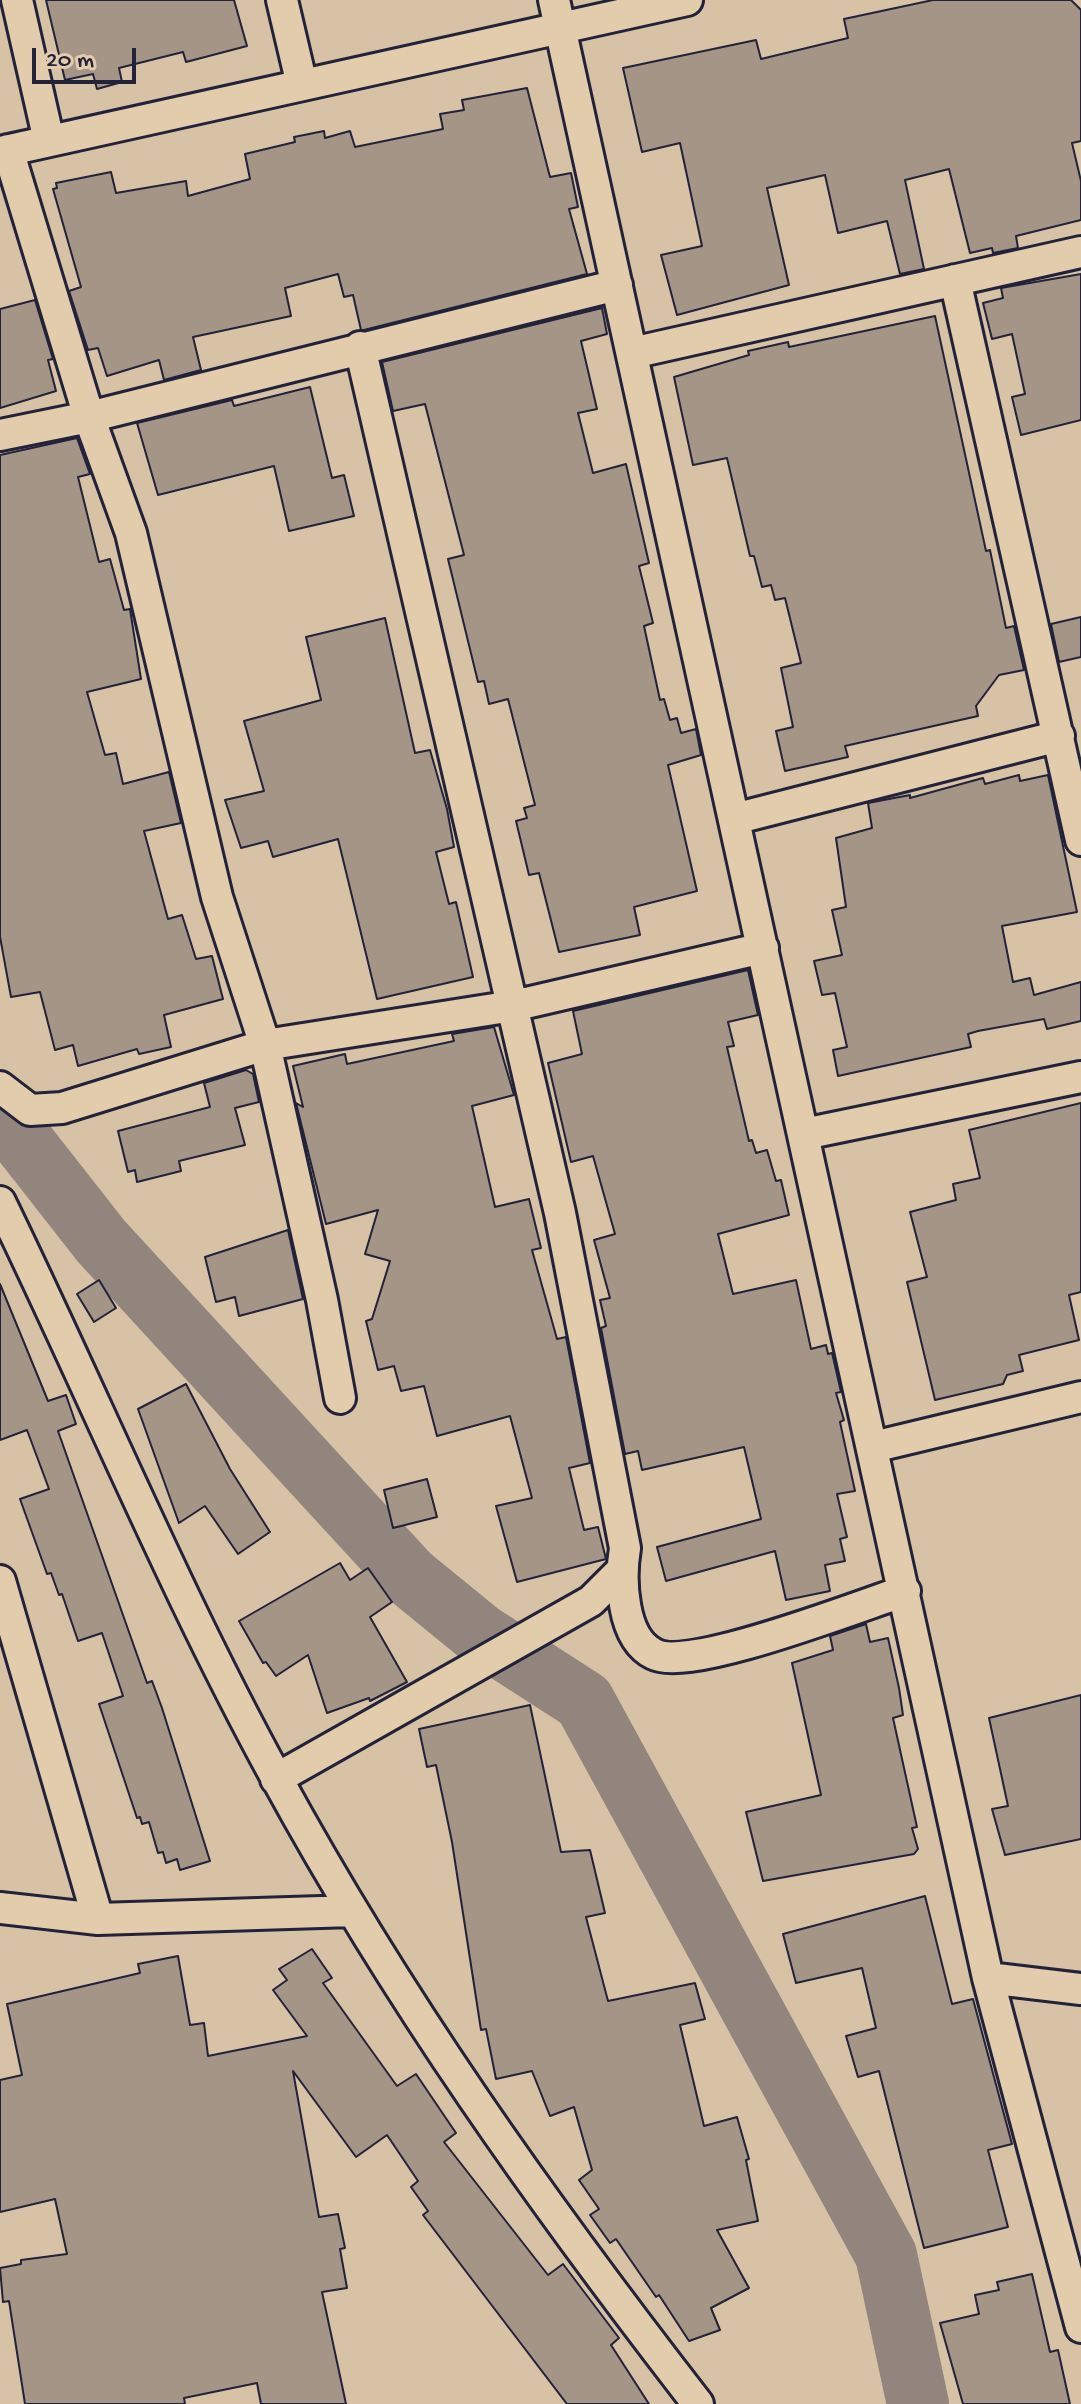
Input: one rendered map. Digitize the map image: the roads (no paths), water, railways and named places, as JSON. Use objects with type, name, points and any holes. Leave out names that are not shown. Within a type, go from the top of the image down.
[{"type":"street","points":[[17,0],[49,141]]},
{"type":"street","points":[[282,0],[302,85]]},
{"type":"street","points":[[340,1398],[322,1300],[265,1045],[217,897],[131,533],[89,417],[4,151],[302,85],[557,14],[687,0]]},
{"type":"street","points":[[557,14],[988,1978],[1081,2327]]},
{"type":"street","points":[[632,353],[1081,252]]},
{"type":"street","points":[[955,280],[1081,840]]},
{"type":"street","points":[[0,435],[89,417],[617,285]]},
{"type":"street","points":[[360,347],[560,1213],[625,1548],[621,1571],[635,1635],[654,1655],[679,1660],[786,1631],[905,1591]]},
{"type":"street","points":[[734,819],[1059,736]]},
{"type":"street","points":[[0,1087],[30,1110],[62,1108],[265,1045],[513,1006],[763,948]]},
{"type":"street","points":[[804,1134],[1081,1077]]},
{"type":"street","points":[[0,1202],[211,1655],[276,1779],[353,1911],[462,2086],[596,2273],[698,2404]]},
{"type":"street","points":[[873,1447],[1081,1397]]},
{"type":"street","points":[[276,1779],[591,1601],[621,1571]]},
{"type":"street","points":[[0,1581],[98,1919]]},
{"type":"street","points":[[0,1908],[98,1919],[353,1911]]},
{"type":"street","points":[[988,1978],[1081,1989]]},
{"type":"waterway","points":[[0,1112],[101,1241],[409,1576],[480,1634],[584,1701],[886,2255],[918,2404]]}]
